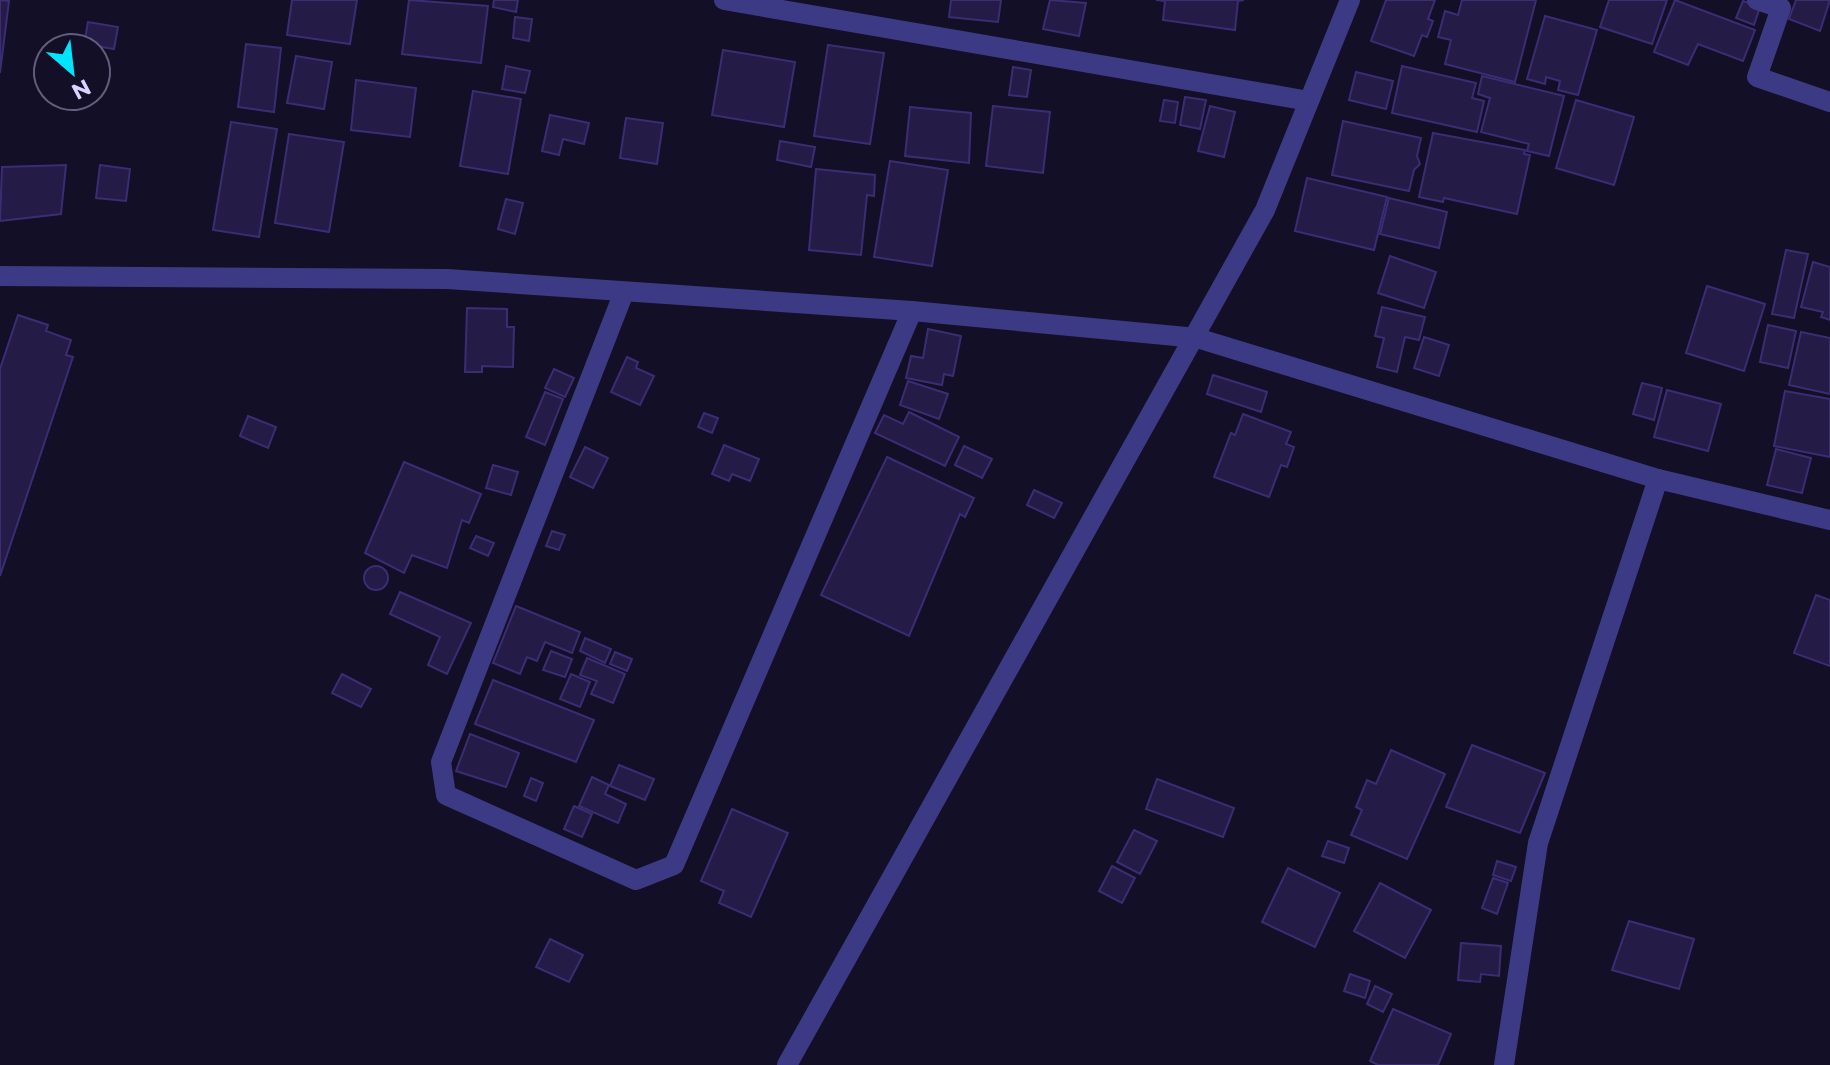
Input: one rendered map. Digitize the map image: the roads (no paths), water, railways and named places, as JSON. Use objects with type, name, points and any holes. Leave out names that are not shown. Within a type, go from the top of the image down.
[{"type":"street","points":[[724,0],[1309,101]]},
{"type":"street","points":[[787,1065],[1197,338],[1265,210],[1350,0]]},
{"type":"street","points":[[1757,0],[1781,8],[1757,77],[1830,102]]},
{"type":"street","points":[[0,276],[447,279],[912,311],[1197,338],[1658,479],[1830,520]]},
{"type":"street","points":[[624,292],[441,762],[446,795],[636,880],[674,865],[912,311]]},
{"type":"street","points":[[1504,1065],[1517,962],[1538,843],[1658,479]]}]
